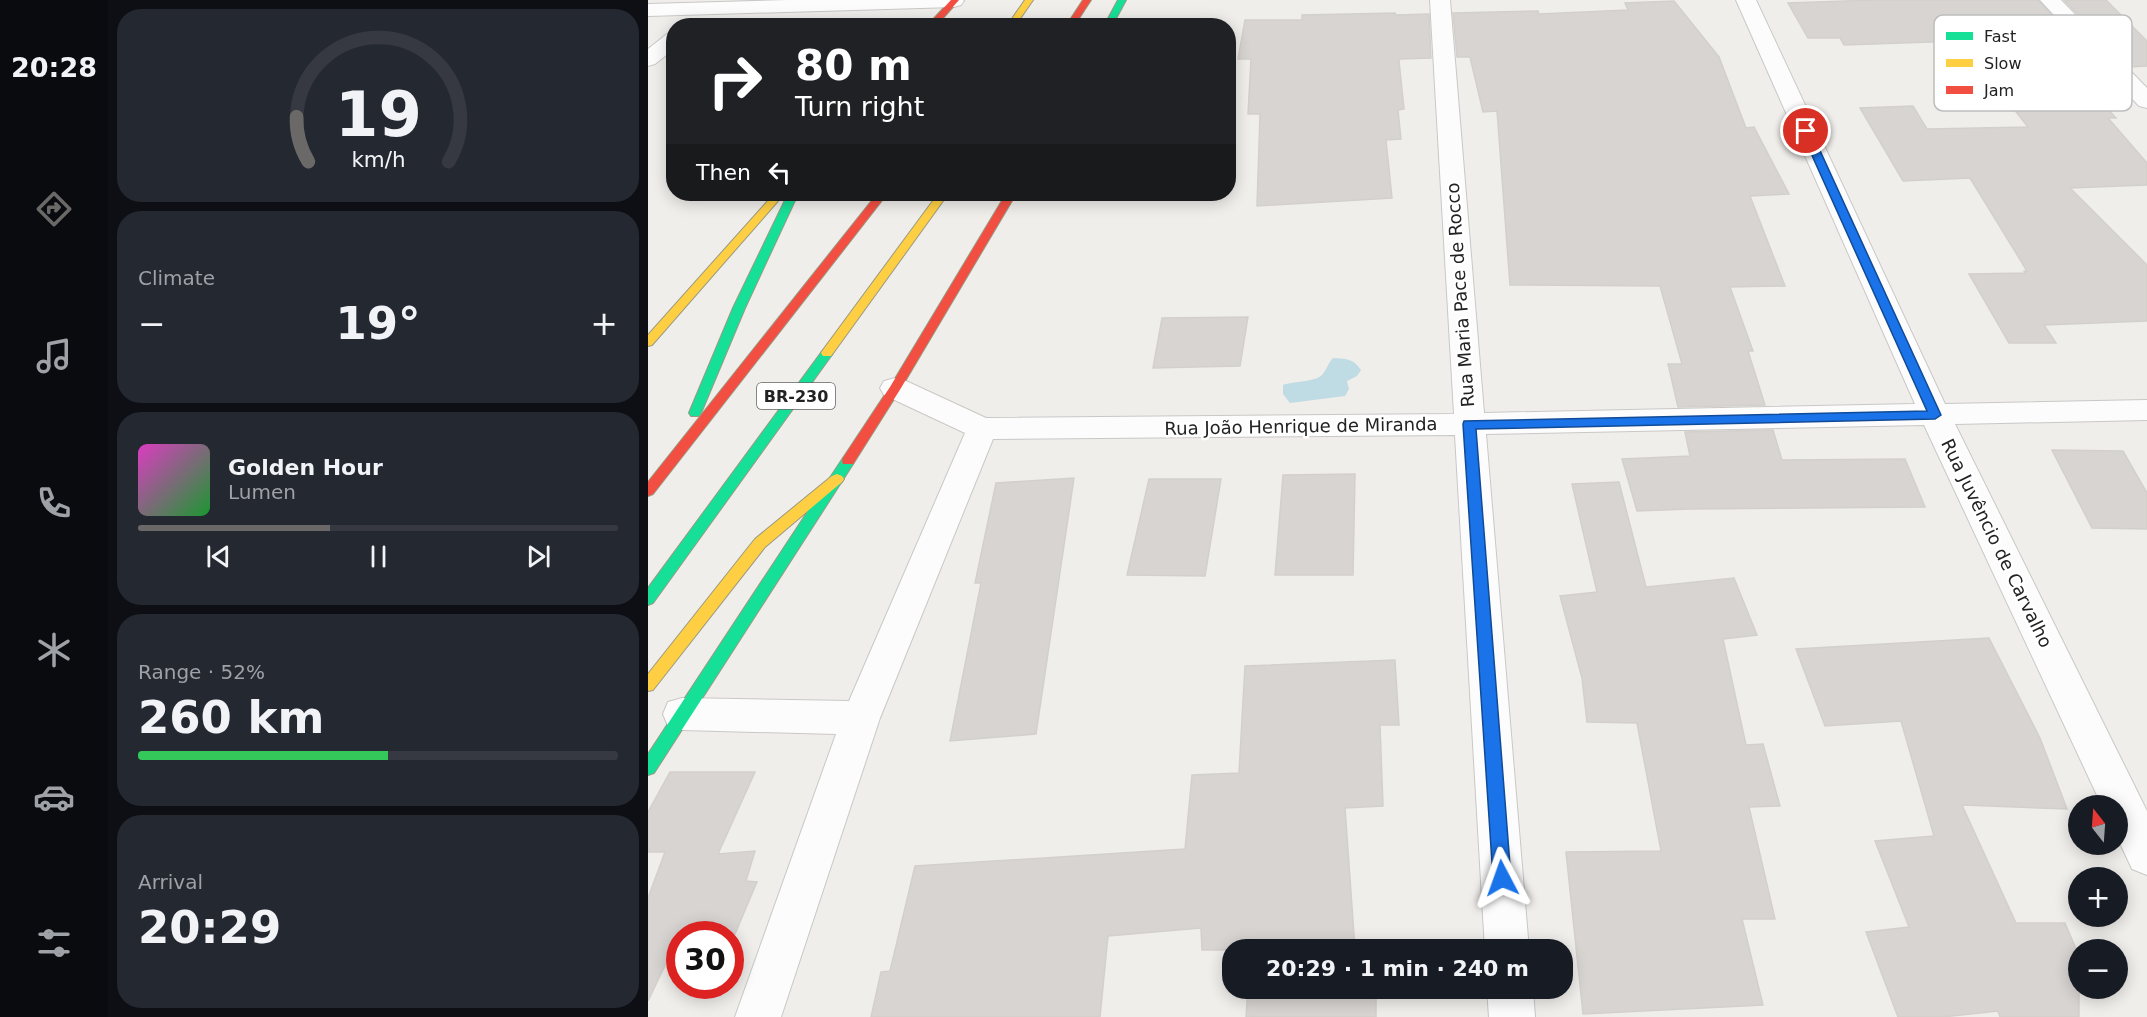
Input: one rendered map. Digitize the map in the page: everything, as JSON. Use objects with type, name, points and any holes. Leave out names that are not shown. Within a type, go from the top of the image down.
[{"type":"main road","points":[[1017,18],[1029,0]]},
{"type":"main road","points":[[1075,18],[1087,0]]},
{"type":"main road","points":[[1112,18],[1122,0]]},
{"type":"main road","points":[[938,18],[954,1]]},
{"type":"main road","points":[[648,342],[773,201]]},
{"type":"main road","points":[[678,454],[739,308],[791,201]]},
{"type":"main road","name":"BR-230","points":[[648,491],[877,201]]},
{"type":"main road","name":"BR-230","points":[[648,599],[938,201]]},
{"type":"main road","points":[[648,768],[895,388],[1007,201]]},
{"type":"main road","points":[[648,684],[760,543],[837,479]]},
{"type":"street","name":"Rua Maria Pace de Rocco","points":[[1440,0],[1506,939]]},
{"type":"street","name":"Rua Juvêncio de Carvalho","points":[[1746,0],[1935,415],[2147,855]]},
{"type":"street","points":[[2050,0],[2064,15]]},
{"type":"street","points":[[648,10],[712,4],[954,1]]},
{"type":"street","points":[[696,18],[712,4]]},
{"type":"street","points":[[648,60],[666,45]]},
{"type":"street","points":[[2132,85],[2147,101]]},
{"type":"street","name":"Rua João Henrique de Miranda","points":[[895,388],[982,429],[1469,424],[2147,410]]},
{"type":"street","points":[[758,1017],[861,718],[982,429]]},
{"type":"street","points":[[682,714],[861,718]]},
{"type":"street","points":[[1511,999],[1512,1017]]},
{"type":"water","points":[[1333,358],[1352,361],[1361,370],[1357,376],[1347,381],[1349,389],[1345,396],[1290,403],[1283,394],[1283,385],[1319,377]]},
{"type":"building","points":[[1875,0],[2038,0],[2052,15],[1934,15],[1934,42],[1844,45],[1840,38],[1808,38],[1788,3]]},
{"type":"building","points":[[2064,0],[2106,0],[2121,15],[2079,15]]},
{"type":"building","points":[[1674,1],[1719,57],[1746,128],[1754,127],[1789,194],[1750,196],[1785,286],[1730,287],[1753,351],[1748,351],[1765,405],[1678,407],[1668,364],[1682,364],[1660,286],[1510,285],[1497,111],[1483,112],[1470,57],[1457,57],[1453,13],[1538,11],[1539,14],[1628,10],[1625,3]]},
{"type":"building","points":[[1395,13],[1396,15],[1429,14],[1431,58],[1400,59],[1399,61],[1404,109],[1398,110],[1401,139],[1386,140],[1392,198],[1257,206],[1260,114],[1248,114],[1251,59],[1238,59],[1245,20],[1302,20],[1302,15]]},
{"type":"building","points":[[2132,26],[2147,41],[2147,66],[2132,67]]},
{"type":"building","points":[[1913,106],[1927,129],[2028,127],[2015,111],[2110,111],[2116,118],[2108,118],[2147,163],[2147,185],[2070,188],[2147,265],[2147,321],[2044,325],[2056,343],[2009,343],[1969,274],[2025,273],[2024,271],[2027,271],[1970,178],[1903,181],[1860,108]]},
{"type":"building","points":[[1248,317],[1240,366],[1153,368],[1162,318]]},
{"type":"building","points":[[1773,430],[1782,460],[1905,459],[1925,507],[1637,511],[1622,459],[1690,456],[1685,432]]},
{"type":"building","points":[[2052,450],[2123,451],[2147,493],[2147,529],[2092,528]]},
{"type":"building","points":[[1355,474],[1353,575],[1275,575],[1283,475]]},
{"type":"building","points":[[1074,478],[1036,734],[950,741],[981,583],[975,583],[996,483]]},
{"type":"building","points":[[1149,479],[1221,479],[1205,576],[1127,575]]},
{"type":"building","points":[[1619,482],[1646,587],[1734,578],[1757,635],[1723,639],[1746,745],[1763,744],[1780,806],[1749,807],[1775,919],[1742,919],[1763,1005],[1583,1014],[1566,852],[1661,851],[1637,723],[1587,722],[1582,678],[1560,596],[1597,592],[1572,484]]},
{"type":"building","points":[[1989,638],[2040,738],[2067,809],[1962,805],[2016,923],[2065,923],[2072,939],[2068,939],[2068,999],[2079,999],[2079,1017],[2000,1017],[1998,1011],[1943,1017],[1898,1017],[1866,932],[1909,927],[1875,841],[1934,836],[1901,721],[1825,726],[1796,649]]},
{"type":"building","points":[[1395,660],[1399,725],[1380,725],[1383,806],[1345,808],[1354,939],[1222,939],[1222,950],[1202,950],[1201,928],[1108,936],[1100,1017],[871,1017],[881,972],[890,971],[915,866],[1185,849],[1192,775],[1239,773],[1245,666]]},
{"type":"building","points":[[670,772],[755,772],[718,854],[755,851],[746,881],[757,882],[740,921],[666,921],[666,963],[648,1001],[648,898],[665,852],[648,852],[648,812]]},
{"type":"building","points":[[1247,999],[1376,999],[1376,1017],[1246,1017]]},
{"type":"traffic: fast","points":[[1112,18],[1122,0]]},
{"type":"traffic: fast","points":[[695,413],[739,308],[790,201]]},
{"type":"traffic: fast","points":[[648,599],[827,353]]},
{"type":"traffic: fast","points":[[648,768],[848,461]]},
{"type":"traffic: slow","points":[[1017,18],[1029,0]]},
{"type":"traffic: slow","points":[[648,342],[773,201]]},
{"type":"traffic: slow","points":[[827,353],[938,201]]},
{"type":"traffic: slow","points":[[648,685],[760,543],[837,479]]},
{"type":"traffic: jam","points":[[938,18],[955,0]]},
{"type":"traffic: jam","points":[[1075,18],[1087,0]]},
{"type":"traffic: jam","points":[[648,491],[876,201]]},
{"type":"traffic: jam","points":[[848,461],[895,388],[1007,201]]},
{"type":"route","points":[[1502,878],[1469,424],[1935,415],[1806,131]]}]
